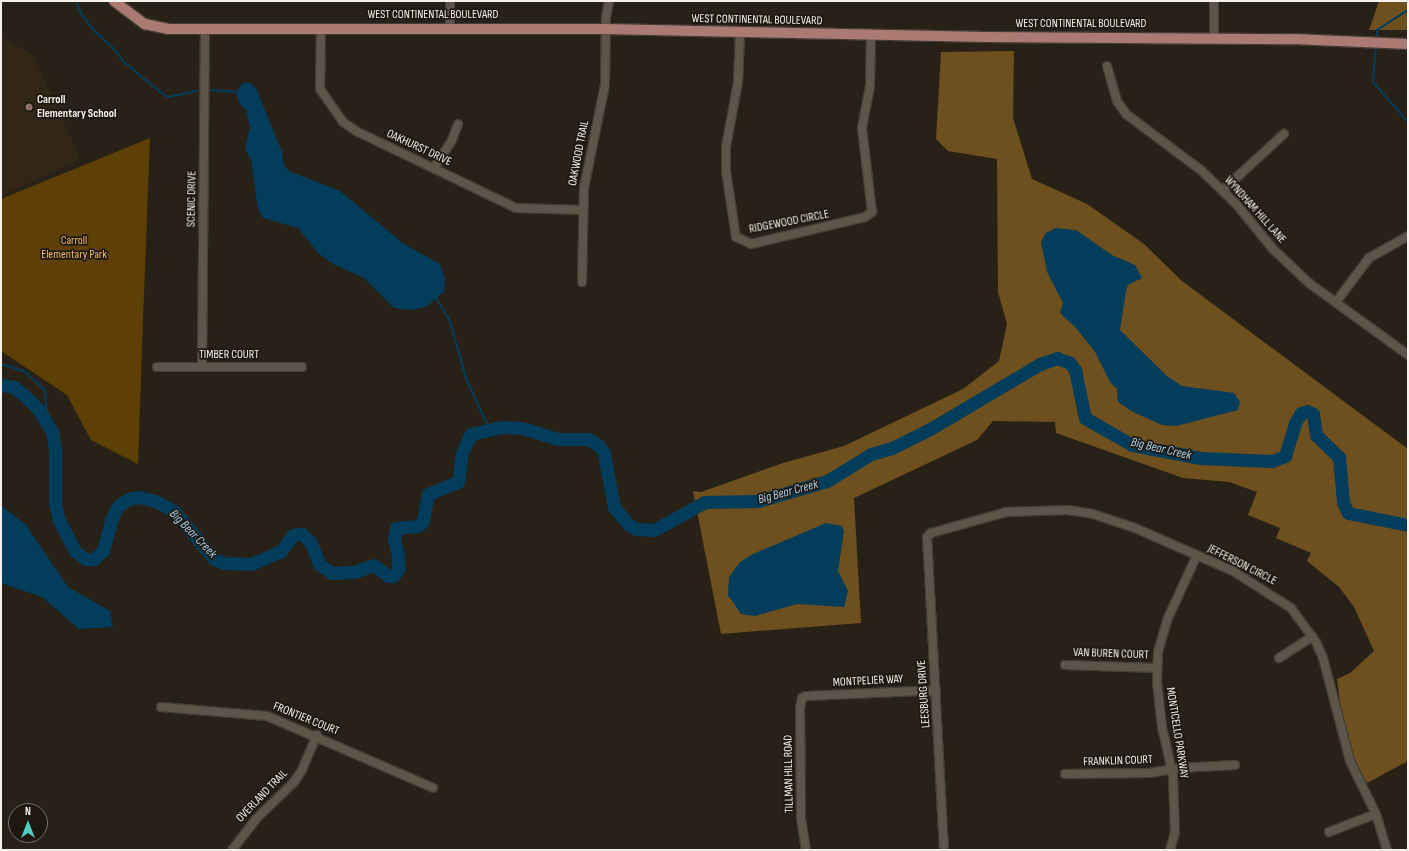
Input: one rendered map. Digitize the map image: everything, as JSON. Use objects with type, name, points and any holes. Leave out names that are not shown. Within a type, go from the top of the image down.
[{"type":"main road","name":"WEST CONTINENTAL BOULEVARD","points":[[114,1],[152,27],[205,30],[321,28],[606,29],[871,35],[1214,38],[1407,44]]},
{"type":"street","points":[[450,1],[450,28]]},
{"type":"street","name":"OAKWOOD TRAIL","points":[[582,282],[583,210],[588,156],[604,85],[606,29],[609,1]]},
{"type":"street","points":[[1214,1],[1214,38]]},
{"type":"street","name":"OAKHURST DRIVE","points":[[321,28],[320,89],[343,122],[358,132],[516,208],[583,210]]},
{"type":"street","name":"SCENIC DRIVE","points":[[202,367],[205,30]]},
{"type":"street","name":"RIDGEWOOD CIRCLE","points":[[740,33],[738,82],[726,147],[726,171],[736,237],[750,244],[865,218],[872,212],[862,128],[870,86],[871,35]]},
{"type":"street","name":"WYNDHAM HILL LANE","points":[[1107,66],[1117,101],[1126,114],[1202,171],[1222,190],[1290,266],[1408,355]]},
{"type":"street","points":[[434,168],[452,140],[458,124]]},
{"type":"street","points":[[1222,190],[1284,134]]},
{"type":"street","points":[[1336,302],[1369,258],[1406,239]]},
{"type":"street","name":"TIMBER COURT","points":[[157,367],[302,367]]},
{"type":"street","name":"JEFFERSON CIRCLE","points":[[927,537],[931,533],[1006,512],[1068,510],[1093,514],[1135,528],[1233,571],[1277,597],[1291,608],[1313,636],[1323,658],[1331,683],[1350,761],[1376,814],[1387,850]]},
{"type":"street","name":"LEESBURG DRIVE","points":[[927,537],[944,850]]},
{"type":"street","name":"MONTICELLO PARKWAY","points":[[1170,850],[1175,833],[1175,819],[1171,769],[1162,728],[1157,668],[1158,652],[1168,618],[1197,555]]},
{"type":"street","points":[[1279,658],[1313,636]]},
{"type":"street","name":"VAN BUREN COURT","points":[[1065,665],[1157,668]]},
{"type":"street","name":"MONTPELIER WAY","points":[[802,698],[936,690]]},
{"type":"street","name":"TILLMAN HILL ROAD","points":[[802,698],[800,708],[801,817],[806,850]]},
{"type":"street","name":"FRONTIER COURT","points":[[161,706],[251,712],[267,716],[317,735],[433,788]]},
{"type":"street","name":"OVERLAND TRAIL","points":[[232,850],[256,819],[294,782],[302,770],[317,735]]},
{"type":"street","name":"FRANKLIN COURT","points":[[1065,774],[1149,773],[1171,769],[1235,765]]},
{"type":"street","points":[[1329,832],[1376,814]]},
{"type":"shaded area","points":[[1379,1],[1408,1],[1408,30],[1369,30]]},
{"type":"shaded area","name":"Carroll Elementary School","points":[[1,33],[5,39],[33,55],[80,159],[1,196]]},
{"type":"shaded area","points":[[1014,51],[1013,118],[1032,179],[1087,204],[1144,244],[1182,281],[1408,449],[1408,761],[1367,783],[1353,763],[1341,710],[1337,679],[1350,673],[1374,651],[1354,607],[1339,587],[1307,561],[1311,553],[1276,538],[1280,528],[1248,515],[1257,492],[1229,482],[1183,478],[1056,433],[1055,422],[993,421],[977,440],[854,498],[861,623],[721,634],[693,491],[701,492],[783,463],[844,446],[963,389],[999,361],[1007,324],[998,292],[997,159],[948,151],[936,139],[941,52]]},
{"type":"green space","name":"Carroll Elementary Park","points":[[150,138],[138,464],[91,440],[67,395],[1,351],[1,199]]},
{"type":"water","points":[[243,83],[250,83],[256,88],[282,152],[284,165],[289,171],[340,191],[404,244],[440,264],[445,279],[444,292],[426,307],[411,310],[394,308],[364,278],[333,264],[318,253],[298,228],[263,218],[258,209],[251,160],[245,149],[250,127],[246,110],[239,103],[236,92]]},
{"type":"water","points":[[1056,228],[1076,230],[1112,255],[1135,265],[1142,278],[1128,285],[1120,330],[1167,376],[1182,386],[1234,393],[1240,402],[1238,410],[1176,426],[1162,425],[1133,412],[1118,402],[1117,389],[1110,382],[1095,352],[1076,328],[1060,313],[1063,303],[1047,272],[1041,242],[1046,233]]},
{"type":"water","points":[[1,505],[26,525],[68,587],[110,611],[113,627],[79,629],[42,597],[1,583]]},
{"type":"water","points":[[826,523],[842,526],[844,531],[838,571],[848,591],[844,607],[797,604],[755,616],[741,614],[728,595],[729,577],[740,562],[753,554]]},
{"type":"waterway","points":[[76,1],[81,13],[92,29],[114,49],[124,62],[159,91],[168,97],[197,91]]},
{"type":"waterway","points":[[1377,40],[1377,30],[1408,10]]},
{"type":"waterway","points":[[1376,47],[1373,82],[1408,122]]},
{"type":"waterway","points":[[210,90],[237,92]]},
{"type":"waterway","points":[[435,296],[449,319],[466,378],[489,429]]},
{"type":"waterway","name":"Big Bear Creek","points":[[1,385],[14,387],[26,397],[38,409],[52,431],[55,449],[55,503],[59,520],[74,550],[85,559],[94,559],[103,551],[112,518],[118,506],[128,499],[139,497],[155,501],[174,511],[214,559],[224,563],[251,564],[281,551],[293,535],[302,534],[311,543],[319,564],[332,573],[354,572],[374,565],[388,576],[393,576],[398,570],[398,555],[394,539],[396,528],[418,526],[423,521],[428,494],[458,482],[462,453],[471,434],[502,427],[522,428],[559,439],[589,439],[599,446],[604,453],[614,507],[628,524],[636,529],[654,530],[705,502],[758,501],[827,481],[871,454],[892,448],[930,429],[1040,364],[1057,358],[1070,363],[1075,370],[1085,418],[1132,445],[1201,458],[1272,461],[1285,456],[1295,423],[1301,413],[1307,411],[1313,414],[1316,435],[1339,457],[1343,502],[1348,513],[1408,525]]},
{"type":"waterway","points":[[1,364],[24,371],[45,390],[48,429]]},
{"type":"place","name":"Carroll Elementary School","points":[[29,107]]}]
